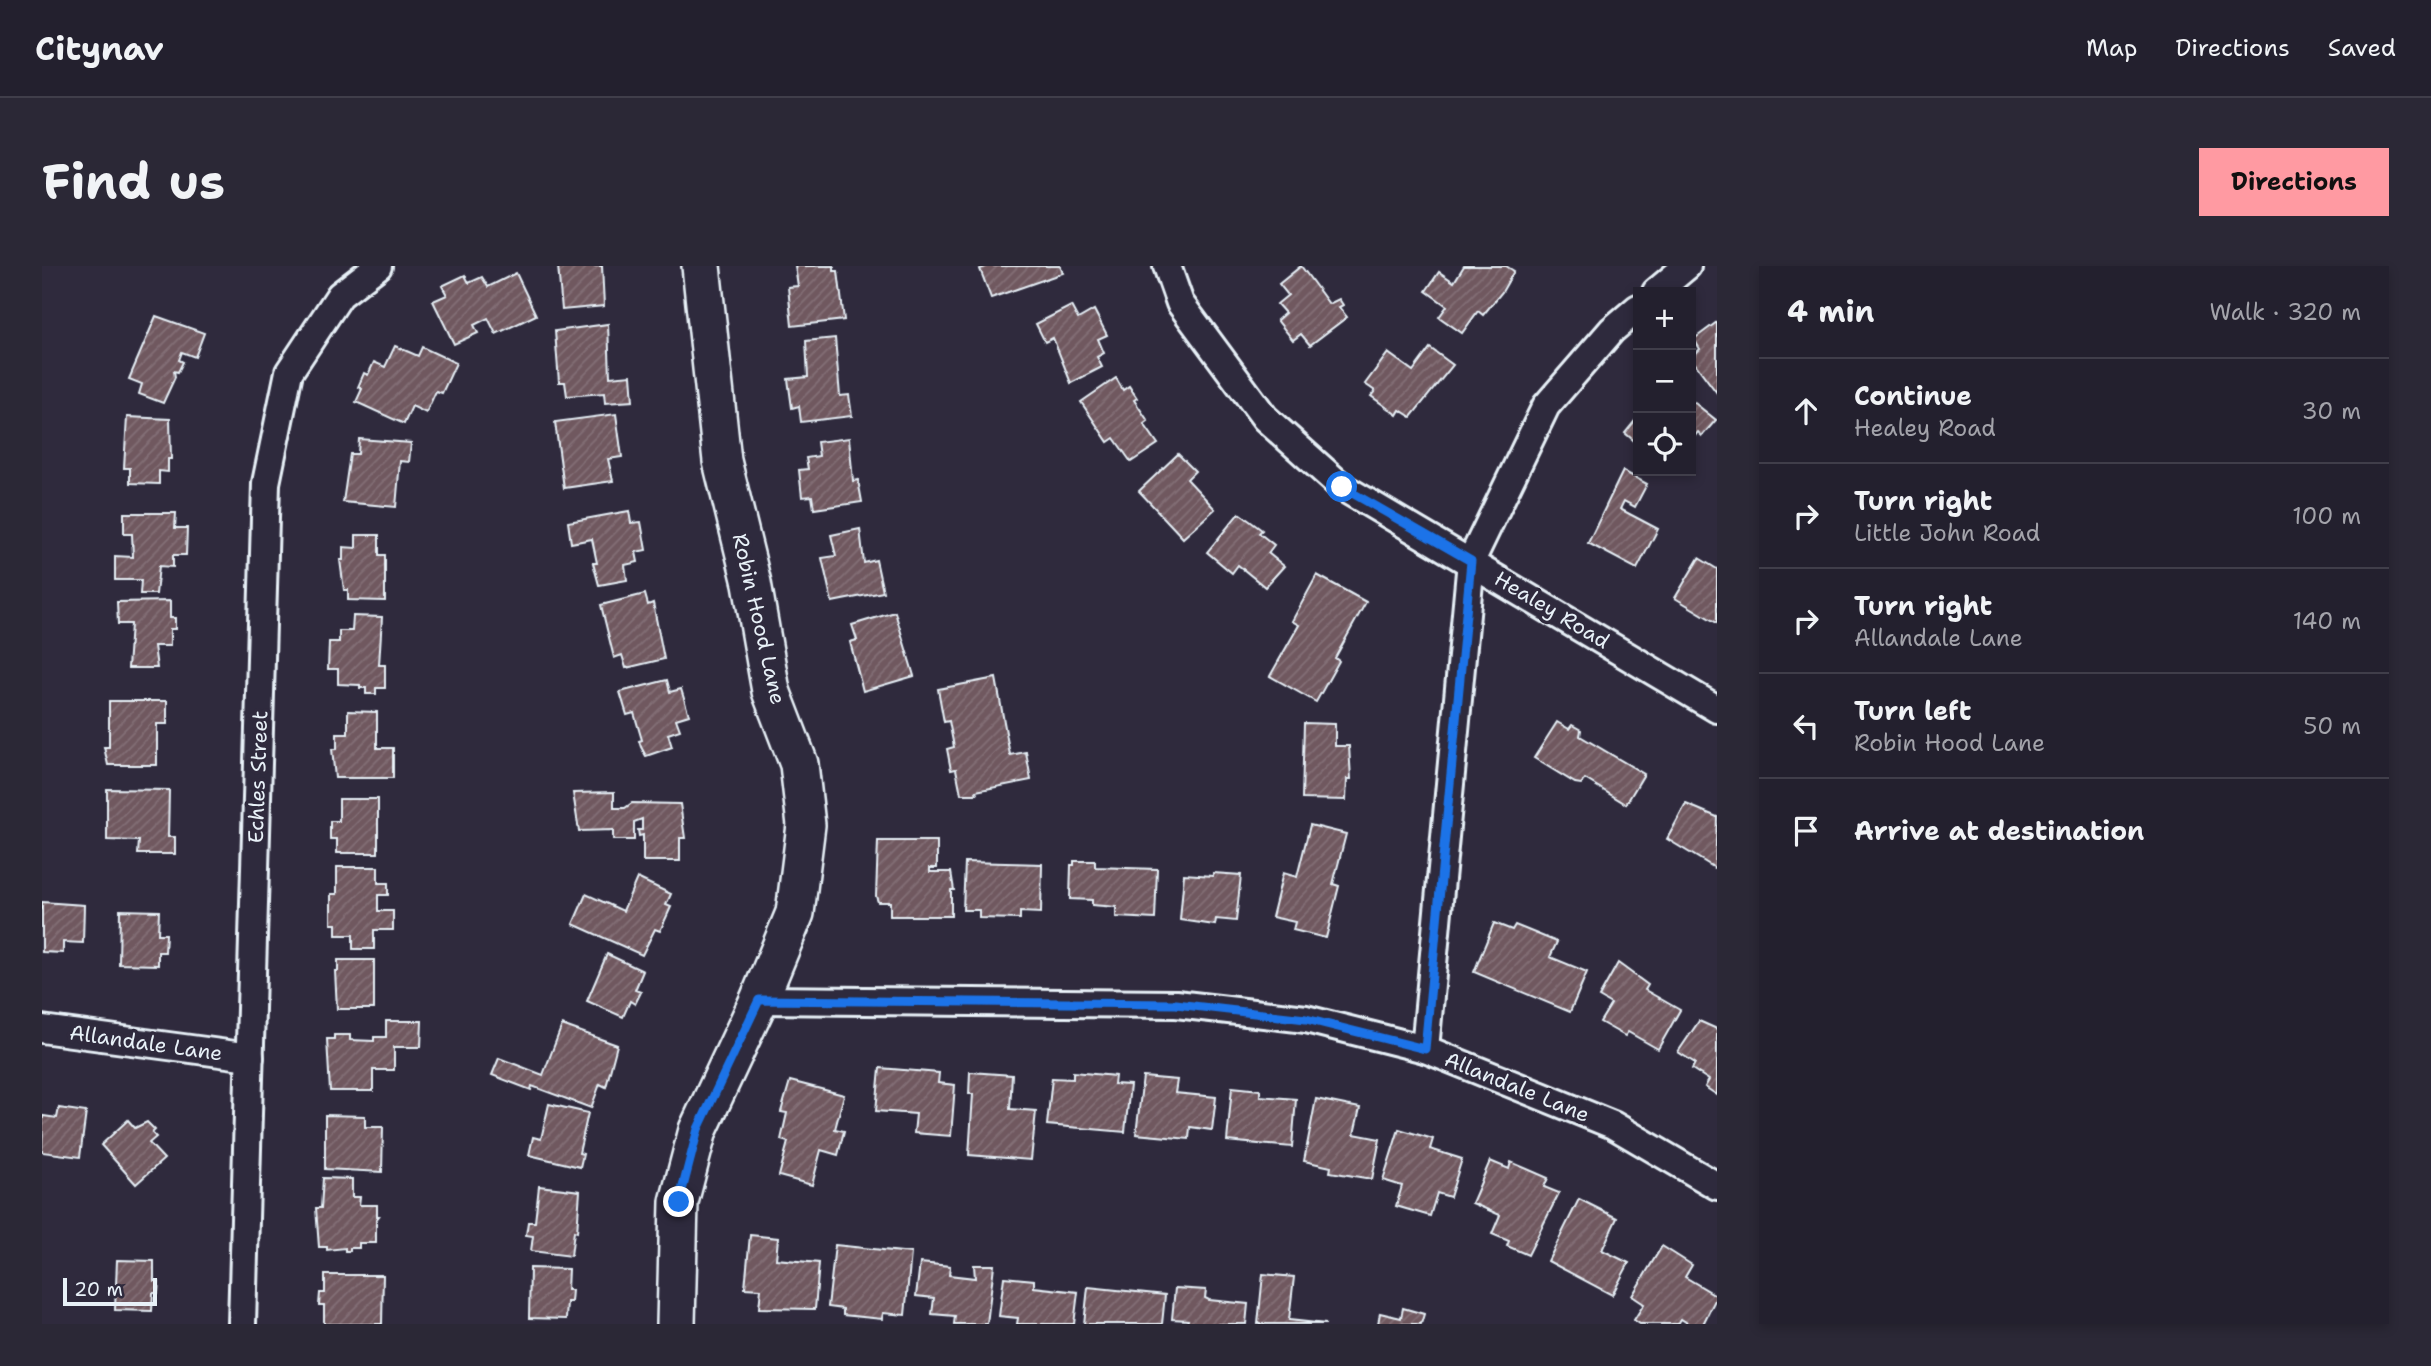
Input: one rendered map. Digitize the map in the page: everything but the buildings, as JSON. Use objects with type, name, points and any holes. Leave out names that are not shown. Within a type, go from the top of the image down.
[{"type":"street","name":"Echles Street","points":[[243,1324],[266,483],[289,372],[340,295],[378,266]]},
{"type":"street","name":"Robin Hood Lane","points":[[676,1324],[679,1202],[698,1129],[759,1000],[795,913],[806,825],[799,764],[771,691],[752,583],[722,461],[701,266]]},
{"type":"street","name":"Healey Road","points":[[1167,266],[1181,303],[1265,418],[1342,487],[1717,709]]},
{"type":"street","points":[[1662,287],[1687,266]]},
{"type":"street","points":[[1425,1049],[1471,561],[1546,407],[1612,330],[1633,312]]},
{"type":"street","name":"Allandale Lane","points":[[759,1000],[1176,1004],[1306,1019],[1425,1049],[1613,1125],[1717,1186]]},
{"type":"street","name":"Allandale Lane","points":[[42,1029],[250,1057]]},
{"type":"route","points":[[679,1202],[698,1129],[759,1000],[1176,1004],[1306,1019],[1425,1049],[1471,561],[1342,487]]}]
